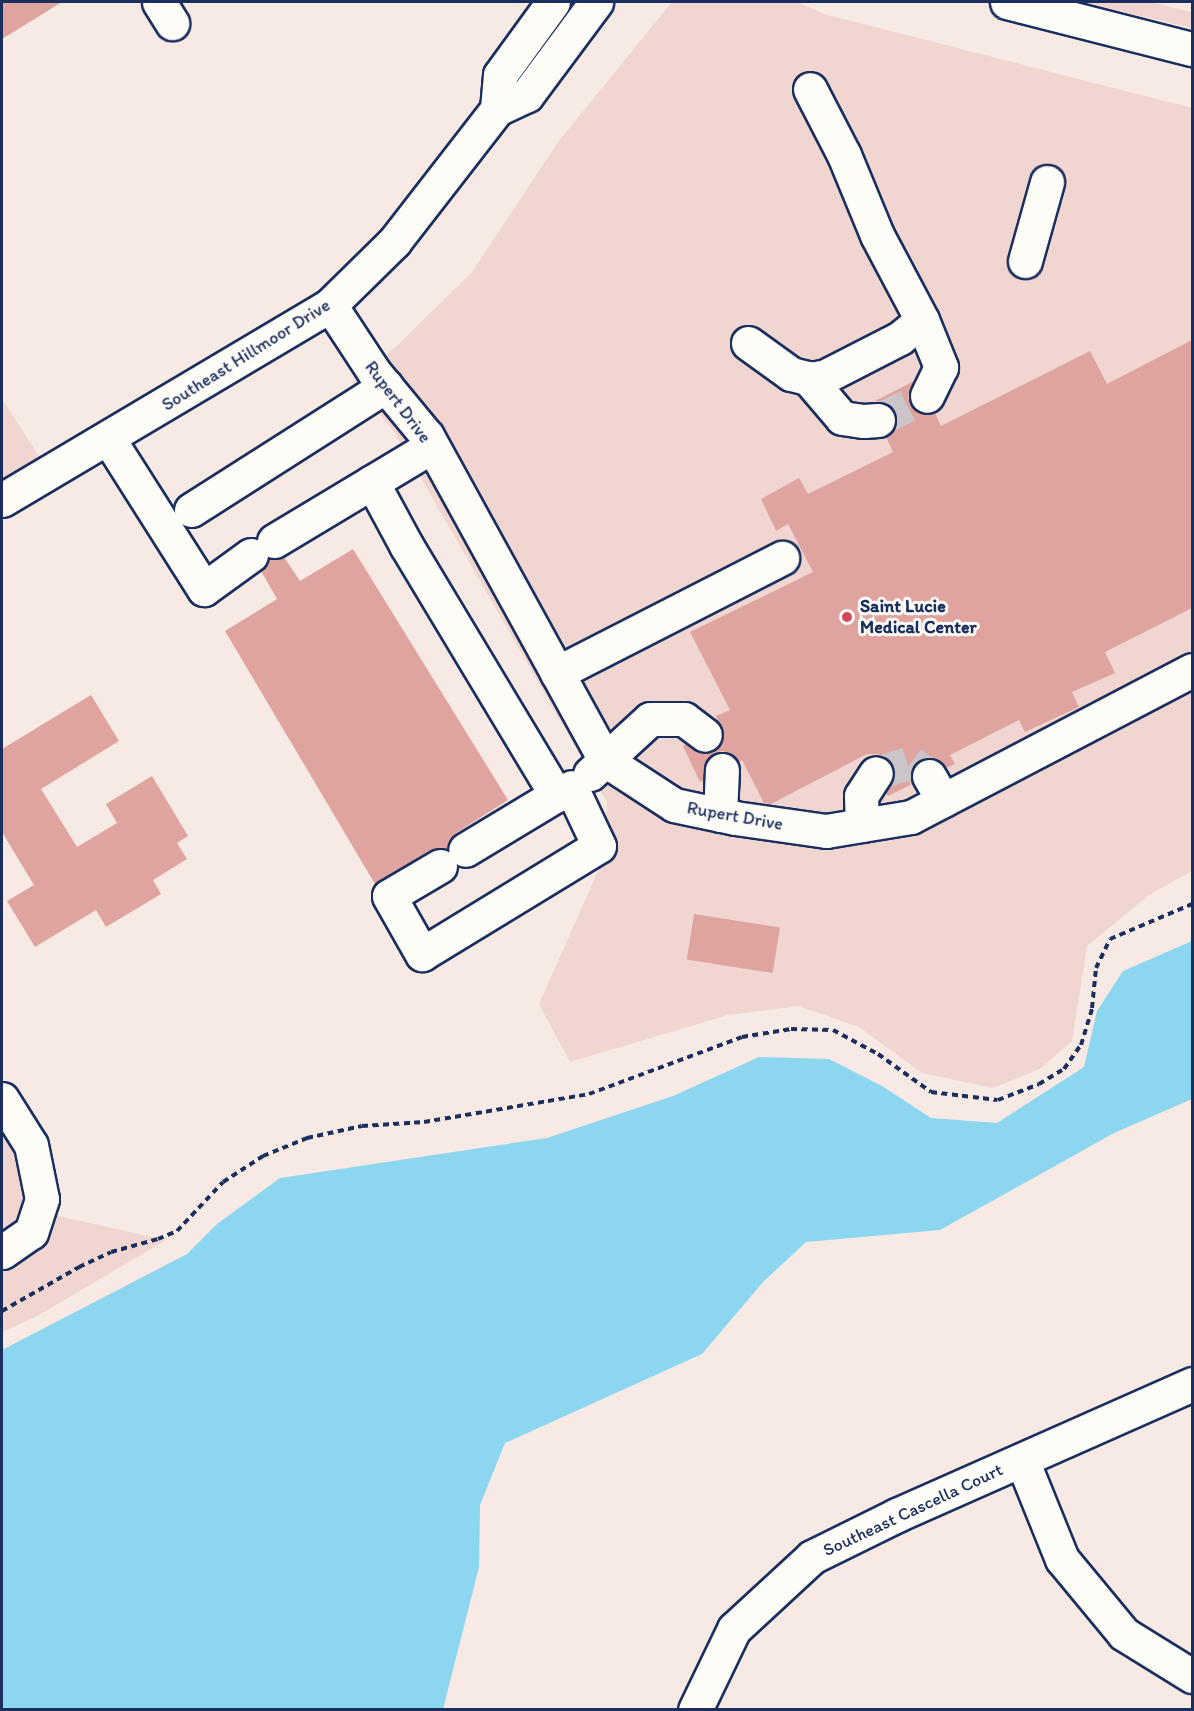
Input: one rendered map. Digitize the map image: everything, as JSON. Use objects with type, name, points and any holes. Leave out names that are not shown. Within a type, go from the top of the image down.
[{"type":"street","points":[[497,109],[500,75],[553,2]]},
{"type":"street","name":"Southeast Hillmoor Drive","points":[[2,500],[330,305],[394,242],[497,109],[527,95],[596,2]]},
{"type":"street","points":[[1007,2],[1192,49]]},
{"type":"street","points":[[810,89],[844,155],[877,235],[922,320],[941,367],[927,396]]},
{"type":"street","points":[[1025,261],[1047,182]]},
{"type":"street","name":"Rupert Drive","points":[[330,305],[386,386],[432,446],[605,760],[674,805],[826,831],[911,817],[936,788],[1192,670]]},
{"type":"street","points":[[748,343],[791,374],[808,378],[826,376],[900,338],[922,320]]},
{"type":"street","points":[[808,378],[842,418],[864,422],[878,420]]},
{"type":"street","points":[[191,510],[386,386]]},
{"type":"street","points":[[108,438],[204,589],[263,548],[432,446]]},
{"type":"street","points":[[372,482],[406,544],[563,791],[599,846],[422,954],[389,896],[563,791],[605,760],[650,719],[684,719],[705,735]]},
{"type":"street","points":[[557,673],[782,558]]},
{"type":"street","points":[[720,814],[722,770]]},
{"type":"street","points":[[862,825],[861,796],[876,773]]},
{"type":"street","points":[[2,1099],[31,1145],[42,1199],[31,1232],[2,1252]]},
{"type":"street","name":"Southeast Cascella Court","points":[[695,1710],[734,1629],[813,1557],[897,1515],[1192,1384]]},
{"type":"street","points":[[1022,1460],[1062,1559],[1124,1634],[1192,1676]]},
{"type":"path","points":[[2,1311],[79,1267],[111,1252],[158,1239],[177,1231],[223,1182],[262,1156],[307,1138],[362,1126],[424,1122],[589,1094],[742,1036],[791,1029],[833,1030],[878,1054],[931,1092],[998,1100],[1039,1083],[1064,1069],[1081,1045],[1092,1008],[1096,968],[1110,939],[1192,904]]},
{"type":"shaded area","name":"Saint Lucie Medical Center","points":[[672,2],[798,2],[824,14],[1192,108],[1192,871],[1149,895],[1087,946],[1072,1041],[1040,1069],[993,1088],[922,1073],[859,1027],[798,1006],[728,1015],[570,1062],[539,1004],[603,860],[607,802],[395,433],[353,382],[398,345],[472,272],[558,142]]},
{"type":"shaded area","points":[[1081,2],[1150,2],[1192,12],[1192,28]]},
{"type":"shaded area","points":[[2,399],[42,461],[2,485]]},
{"type":"shaded area","points":[[2,1113],[54,1215],[166,1240],[39,1315],[2,1332]]},
{"type":"water","points":[[1192,941],[1192,1099],[1114,1133],[940,1230],[806,1242],[763,1282],[702,1354],[505,1443],[480,1505],[479,1567],[443,1709],[2,1709],[2,1350],[187,1254],[217,1224],[280,1178],[547,1138],[673,1096],[759,1057],[829,1059],[882,1086],[931,1118],[997,1123],[1084,1067],[1097,1011],[1123,971]]},
{"type":"building","points":[[2,2],[62,2],[2,39]]},
{"type":"building","points":[[1192,340],[1192,608],[1105,652],[1115,673],[1072,692],[1079,707],[1025,732],[1019,720],[950,755],[955,764],[946,768],[938,759],[930,757],[920,760],[912,767],[910,776],[912,784],[888,796],[886,792],[895,775],[893,765],[887,758],[878,754],[867,754],[771,804],[764,803],[742,760],[739,762],[733,755],[723,751],[714,753],[707,759],[703,780],[700,782],[683,746],[686,744],[702,753],[713,752],[720,746],[724,737],[716,716],[730,710],[690,632],[813,572],[788,524],[776,531],[761,499],[799,478],[808,494],[893,452],[886,437],[895,428],[897,419],[894,410],[886,403],[875,401],[914,381],[908,397],[911,406],[919,413],[935,413],[941,426],[1090,351],[1107,384]]},
{"type":"building","points":[[353,549],[508,800],[456,833],[449,840],[447,849],[430,850],[375,884],[225,631],[277,599],[261,571],[269,558],[284,557],[300,581]]},
{"type":"building","points":[[91,695],[119,741],[41,789],[77,847],[117,823],[106,804],[152,776],[188,836],[177,843],[187,859],[153,880],[161,894],[106,927],[96,910],[35,947],[7,901],[34,885],[2,832],[2,749]]},
{"type":"building","points":[[694,914],[780,928],[773,973],[687,959]]},
{"type":"tunnel","points":[[878,420],[927,396]]},
{"type":"tunnel","points":[[876,773],[911,762],[929,776]]},
{"type":"place","name":"Saint Lucie Medical Center","points":[[847,617]]}]
